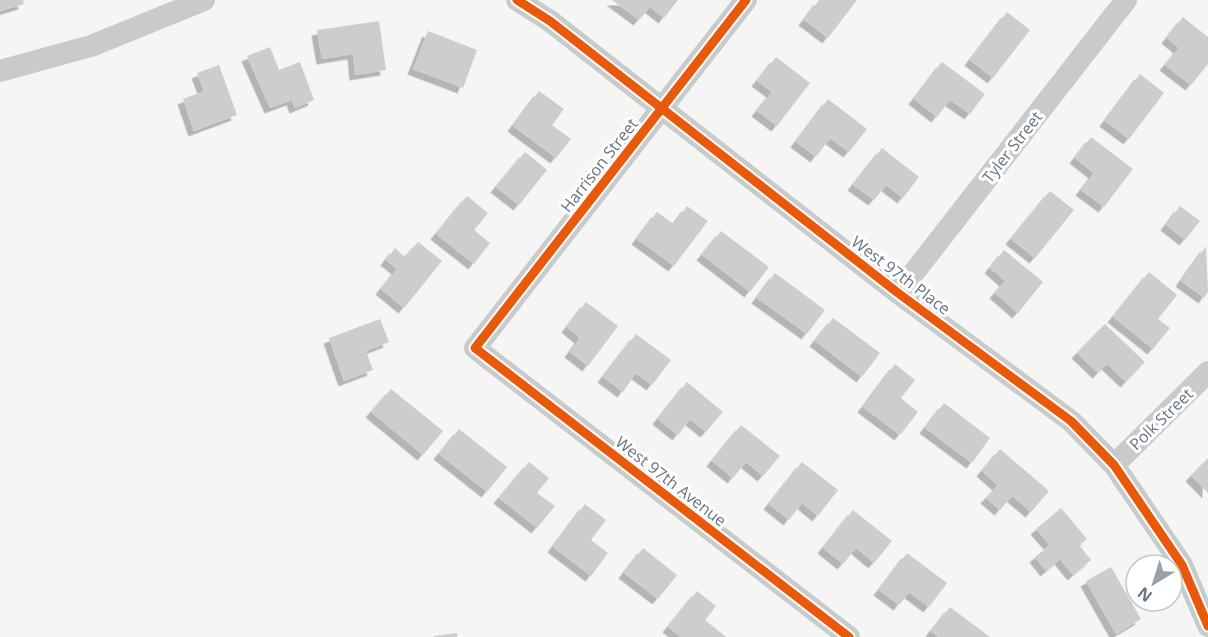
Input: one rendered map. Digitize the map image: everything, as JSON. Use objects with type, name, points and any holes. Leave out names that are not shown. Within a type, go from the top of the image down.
[{"type":"street","points":[[0,72],[91,46],[204,0]]},
{"type":"street","name":"West 97th Place","points":[[517,0],[550,21],[898,293],[1071,421],[1114,465],[1182,565],[1208,626]]},
{"type":"street","name":"Harrison Street","points":[[475,348],[746,0]]},
{"type":"street","name":"Tyler Street","points":[[898,293],[1126,0]]},
{"type":"street","name":"West 97th Avenue","points":[[475,348],[849,637]]},
{"type":"street","name":"Polk Street","points":[[1114,465],[1208,372]]},
{"type":"building","points":[[0,0],[23,0],[24,4],[0,11]]},
{"type":"building","points":[[612,0],[678,0],[664,18],[650,7],[639,20]]},
{"type":"building","points":[[819,0],[857,0],[828,38],[804,20]]},
{"type":"building","points":[[1007,12],[1030,30],[993,78],[970,60]]},
{"type":"building","points":[[1183,17],[1208,37],[1208,64],[1191,85],[1165,65],[1179,48],[1167,38]]},
{"type":"building","points":[[379,21],[386,70],[355,75],[353,54],[322,59],[317,30]]},
{"type":"building","points":[[428,31],[477,50],[463,88],[413,69]]},
{"type":"building","points":[[270,47],[279,70],[300,62],[314,100],[295,108],[292,100],[270,108],[247,56]]},
{"type":"building","points":[[776,57],[810,83],[777,126],[757,111],[772,92],[757,81]]},
{"type":"building","points":[[942,62],[985,94],[970,114],[950,100],[937,117],[914,99]]},
{"type":"building","points":[[219,65],[237,115],[194,131],[183,99],[204,91],[197,73]]},
{"type":"building","points":[[1140,74],[1164,93],[1129,139],[1105,121]]},
{"type":"building","points":[[539,91],[564,109],[552,125],[571,139],[556,158],[513,126]]},
{"type":"building","points":[[828,99],[867,129],[849,152],[830,138],[816,157],[796,142]]},
{"type":"building","points":[[1091,137],[1133,169],[1104,207],[1081,190],[1094,173],[1075,158]]},
{"type":"building","points":[[882,148],[919,177],[903,198],[886,185],[874,200],[853,185]]},
{"type":"building","points":[[525,152],[547,170],[519,205],[496,187]]},
{"type":"building","points":[[1050,191],[1074,210],[1035,258],[1011,239]]},
{"type":"building","points":[[467,196],[488,213],[474,230],[490,243],[474,264],[436,234]]},
{"type":"building","points":[[687,206],[708,221],[674,266],[637,239],[657,212],[674,224]]},
{"type":"building","points":[[1180,206],[1200,221],[1185,240],[1166,225]]},
{"type":"building","points":[[721,231],[769,267],[750,292],[702,255]]},
{"type":"building","points":[[418,242],[442,261],[404,308],[381,289],[397,269],[386,260],[395,248],[405,257]]},
{"type":"building","points":[[1206,246],[1208,292],[1204,298],[1181,281]]},
{"type":"building","points":[[1004,250],[1043,282],[1018,313],[995,293],[1005,281],[990,268]]},
{"type":"building","points":[[1149,272],[1177,295],[1158,319],[1170,328],[1153,349],[1113,317]]},
{"type":"building","points":[[775,273],[825,310],[807,334],[757,298]]},
{"type":"building","points":[[586,302],[618,326],[588,366],[570,352],[580,338],[567,327]]},
{"type":"building","points":[[833,318],[880,353],[862,377],[815,341]]},
{"type":"building","points":[[380,319],[389,342],[366,351],[373,370],[344,381],[329,338]]},
{"type":"building","points":[[1105,324],[1145,362],[1126,382],[1107,364],[1098,373],[1077,353]]},
{"type":"building","points":[[636,334],[671,360],[652,385],[636,373],[623,392],[603,377]]},
{"type":"building","points":[[895,364],[915,380],[901,398],[918,412],[900,435],[863,407]]},
{"type":"building","points":[[687,382],[723,412],[706,432],[690,419],[678,435],[658,419]]},
{"type":"building","points":[[391,389],[443,431],[423,455],[371,412]]},
{"type":"building","points":[[944,403],[990,438],[972,463],[925,428]]},
{"type":"building","points":[[741,425],[780,456],[763,476],[746,462],[733,478],[712,461]]},
{"type":"building","points":[[459,429],[507,467],[487,492],[439,454]]},
{"type":"building","points":[[1000,449],[1049,491],[1031,512],[1012,496],[1000,510],[986,498],[998,485],[982,471]]},
{"type":"building","points":[[1208,458],[1208,493],[1191,476]]},
{"type":"building","points":[[529,462],[549,478],[537,493],[555,506],[537,528],[499,498]]},
{"type":"building","points":[[802,462],[838,490],[818,516],[802,503],[789,520],[769,504]]},
{"type":"building","points":[[585,504],[606,520],[591,540],[608,553],[591,576],[553,547]]},
{"type":"building","points":[[1061,508],[1087,539],[1079,545],[1091,560],[1073,575],[1060,559],[1046,571],[1035,557],[1050,545],[1036,529]]},
{"type":"building","points":[[853,510],[892,541],[874,563],[856,548],[843,564],[823,548]]},
{"type":"building","points":[[643,548],[677,575],[658,599],[624,573]]},
{"type":"building","points":[[907,553],[947,583],[929,607],[909,592],[899,605],[879,590]]},
{"type":"building","points":[[1111,567],[1124,590],[1124,613],[1138,613],[1141,619],[1116,634],[1086,581]]},
{"type":"building","points":[[697,591],[716,606],[705,620],[726,637],[681,637],[668,627]]},
{"type":"building","points":[[950,607],[990,637],[939,637],[931,631]]},
{"type":"building","points":[[457,633],[457,637],[434,637],[434,636]]},
{"type":"cycle path","points":[[517,0],[550,21],[898,293],[1071,421],[1114,465],[1182,565],[1208,626]]},
{"type":"cycle path","points":[[746,0],[475,348],[849,637]]}]
